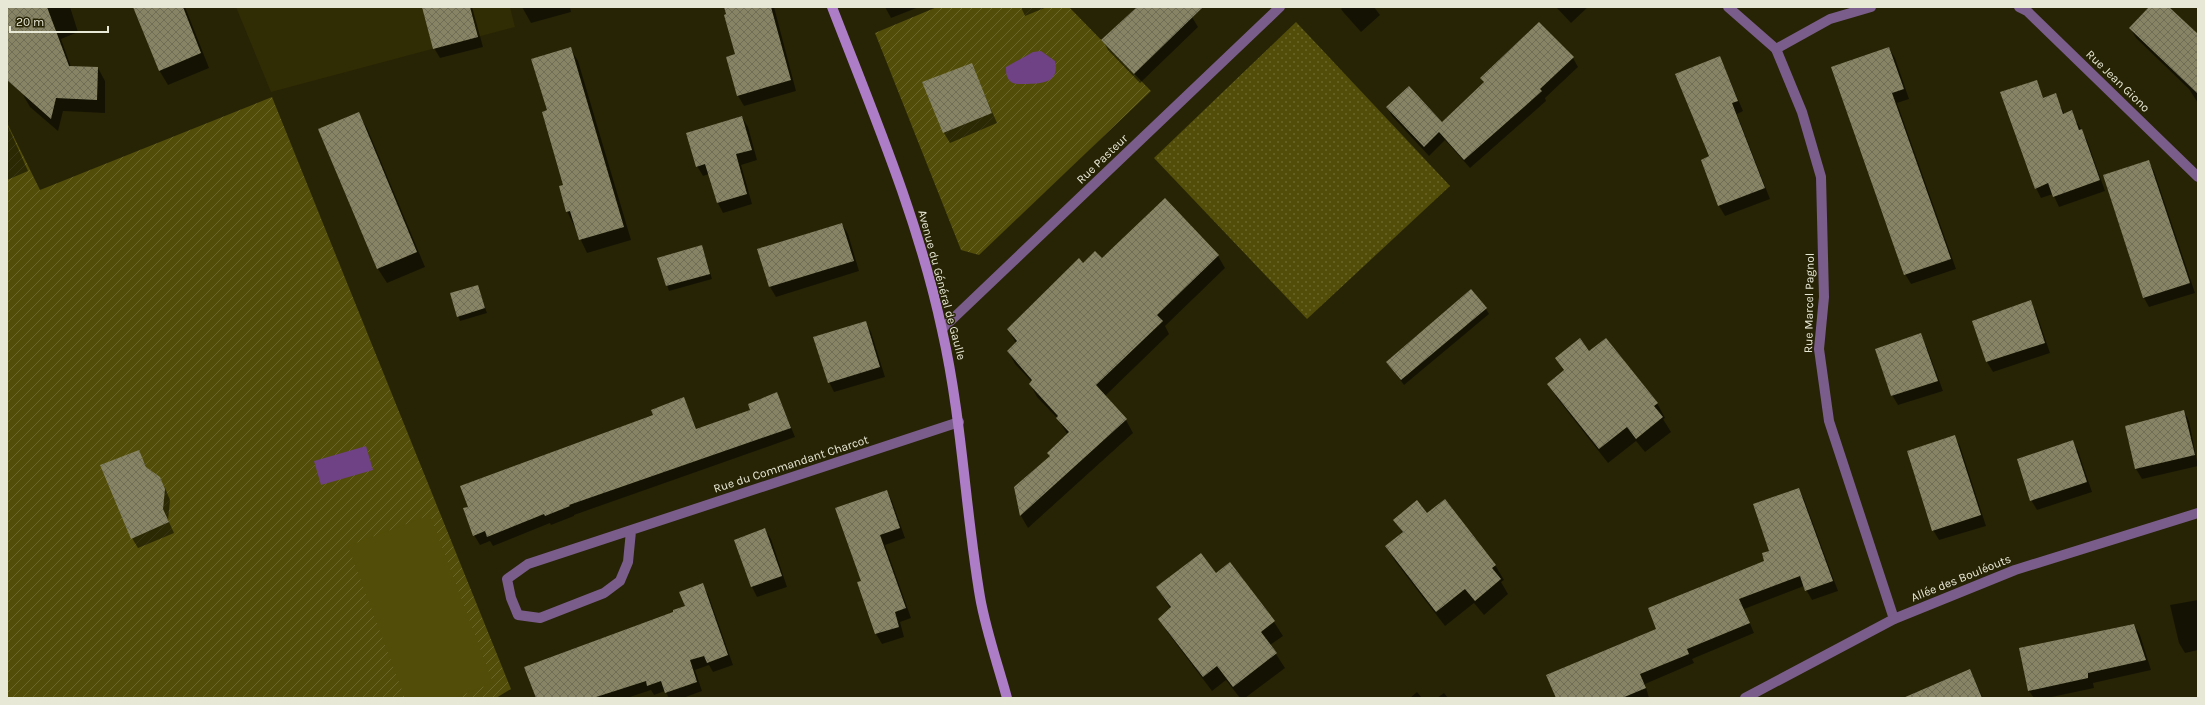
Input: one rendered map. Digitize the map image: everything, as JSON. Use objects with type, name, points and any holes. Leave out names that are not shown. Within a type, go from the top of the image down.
[{"type":"main road","name":"Avenue du Général de Gaulle","points":[[832,7],[898,177],[920,245],[942,329],[959,422],[980,600],[1007,698]]},
{"type":"street","name":"Rue Pasteur","points":[[942,329],[1280,7]]},
{"type":"street","name":"Rue Marcel Pagnol","points":[[1728,7],[1776,49],[1802,112],[1821,177],[1824,297],[1819,349],[1829,421],[1894,619]]},
{"type":"street","points":[[1776,49],[1830,19],[1871,7]]},
{"type":"street","name":"Rue Jean Giono","points":[[2019,7],[2027,11],[2198,177]]},
{"type":"street","name":"Rue du Commandant Charcot","points":[[631,531],[628,562],[620,581],[604,593],[540,618],[518,615],[511,598],[507,579],[528,564],[959,422]]},
{"type":"street","name":"Allée des Bouléouts","points":[[1745,698],[1894,619],[2015,570],[2198,512]]},
{"type":"shaded area","points":[[236,7],[510,7],[515,27],[271,92]]},
{"type":"shaded area","points":[[937,7],[1069,7],[1151,91],[979,255],[961,250],[875,33]]},
{"type":"shaded area","points":[[1296,22],[1450,186],[1307,319],[1154,158]]},
{"type":"shaded area","points":[[1041,51],[1055,61],[1055,74],[1052,78],[1038,84],[1017,84],[1010,81],[1006,73],[1006,67],[1033,52]]},
{"type":"shaded area","points":[[272,97],[511,689],[496,698],[7,698],[7,123],[40,190]]},
{"type":"shaded area","points":[[366,446],[373,470],[321,485],[314,461]]},
{"type":"shaded area","points":[[430,515],[493,683],[454,698],[405,698],[348,546]]},
{"type":"building","points":[[7,7],[47,7],[69,66],[98,67],[97,100],[56,98],[51,119],[7,80]]},
{"type":"building","points":[[133,7],[183,7],[201,53],[159,71]]},
{"type":"building","points":[[422,7],[470,7],[478,37],[433,49]]},
{"type":"building","points":[[724,7],[771,7],[791,80],[737,96],[726,57],[735,54],[724,15],[726,14]]},
{"type":"building","points":[[1137,7],[1203,7],[1134,74],[1101,40]]},
{"type":"building","points":[[2149,7],[2169,7],[2198,34],[2198,94],[2129,28]]},
{"type":"building","points":[[1539,22],[1574,57],[1540,89],[1542,91],[1464,160],[1439,132],[1424,147],[1386,107],[1409,86],[1442,122],[1484,82],[1480,78]]},
{"type":"building","points":[[571,47],[624,227],[579,240],[570,211],[566,212],[559,186],[563,185],[542,112],[547,110],[531,59]]},
{"type":"building","points":[[1889,47],[1904,89],[1892,93],[1951,259],[1904,275],[1831,67]]},
{"type":"building","points":[[1720,56],[1738,101],[1732,103],[1765,188],[1718,206],[1701,160],[1709,156],[1675,74]]},
{"type":"building","points":[[972,63],[992,113],[943,133],[922,82]]},
{"type":"building","points":[[2037,80],[2043,98],[2056,93],[2063,114],[2072,110],[2079,130],[2082,129],[2100,180],[2053,197],[2048,183],[2035,189],[2000,92]]},
{"type":"building","points":[[359,112],[417,252],[377,269],[318,129]]},
{"type":"building","points":[[742,116],[752,150],[736,154],[747,194],[717,203],[705,164],[696,167],[686,133]]},
{"type":"building","points":[[2149,160],[2190,283],[2143,298],[2103,175]]},
{"type":"building","points":[[1165,198],[1219,255],[1157,315],[1163,321],[1096,385],[1127,419],[1020,516],[1014,487],[1050,456],[1047,453],[1069,432],[1056,418],[1058,416],[1029,384],[1032,380],[1007,351],[1017,341],[1007,329],[1079,258],[1083,263],[1095,251],[1102,258]]},
{"type":"building","points":[[842,223],[854,261],[769,287],[757,249]]},
{"type":"building","points":[[702,245],[710,274],[666,286],[657,258]]},
{"type":"building","points":[[478,285],[485,308],[457,317],[450,293]]},
{"type":"building","points":[[1471,289],[1487,308],[1401,380],[1386,362]]},
{"type":"building","points":[[2031,300],[2045,343],[1986,362],[1972,321]]},
{"type":"building","points":[[866,321],[880,367],[828,383],[813,337]]},
{"type":"building","points":[[1921,333],[1938,381],[1891,396],[1875,349]]},
{"type":"building","points":[[1580,338],[1589,351],[1606,338],[1658,403],[1654,406],[1663,417],[1636,439],[1627,427],[1599,449],[1547,384],[1564,370],[1555,358]]},
{"type":"building","points":[[777,392],[791,428],[569,505],[570,506],[545,516],[544,514],[487,537],[485,531],[473,536],[463,508],[468,507],[460,486],[653,415],[651,410],[684,397],[696,429],[750,410],[748,404]]},
{"type":"building","points":[[2184,410],[2195,455],[2135,469],[2125,426]]},
{"type":"building","points":[[1955,435],[1981,515],[1932,531],[1907,451]]},
{"type":"building","points":[[2073,440],[2087,482],[2030,501],[2017,459]]},
{"type":"building","points":[[139,450],[146,467],[160,477],[165,489],[163,509],[169,522],[131,539],[100,465]]},
{"type":"building","points":[[1799,488],[1833,581],[1805,591],[1800,576],[1739,599],[1750,623],[1687,649],[1689,654],[1640,674],[1646,688],[1622,698],[1556,698],[1546,675],[1656,629],[1648,608],[1764,561],[1762,553],[1769,551],[1753,504]]},
{"type":"building","points":[[887,490],[900,528],[880,535],[906,608],[895,612],[899,627],[875,634],[857,582],[861,581],[835,508]]},
{"type":"building","points":[[1445,499],[1496,565],[1492,568],[1501,579],[1475,601],[1465,589],[1436,612],[1385,546],[1403,532],[1393,520],[1417,500],[1427,513]]},
{"type":"building","points":[[765,528],[782,576],[751,587],[734,540]]},
{"type":"building","points":[[1201,553],[1216,573],[1230,562],[1275,621],[1261,632],[1277,653],[1233,687],[1217,666],[1203,677],[1158,619],[1171,607],[1156,587]]},
{"type":"building","points":[[703,583],[728,655],[707,663],[704,656],[690,660],[697,682],[665,693],[661,681],[647,686],[646,681],[593,698],[536,698],[524,667],[673,612],[673,610],[685,606],[679,592]]},
{"type":"building","points":[[2134,624],[2146,660],[2088,673],[2088,678],[2028,691],[2019,648]]},
{"type":"building","points":[[1970,669],[1982,698],[1903,698]]}]
